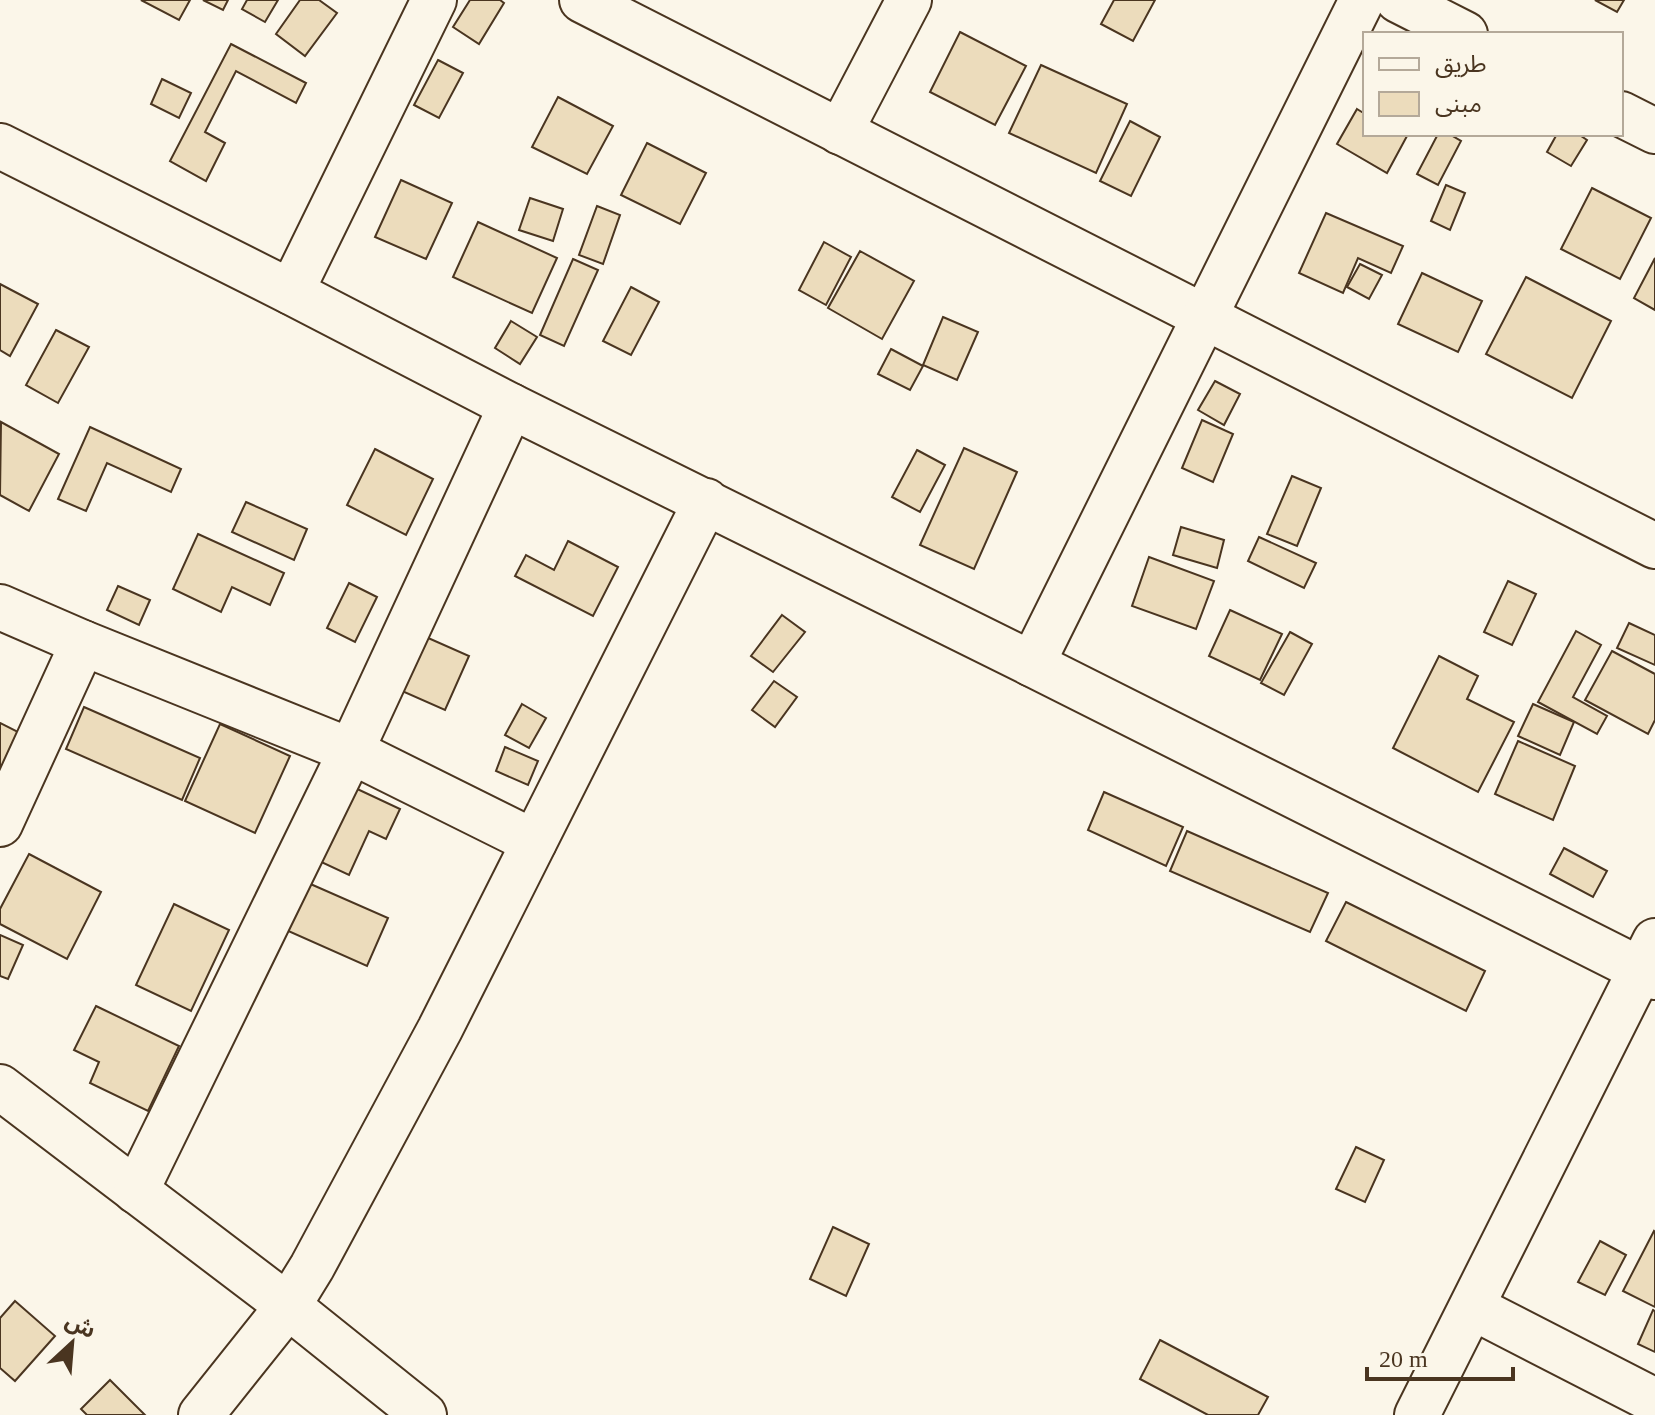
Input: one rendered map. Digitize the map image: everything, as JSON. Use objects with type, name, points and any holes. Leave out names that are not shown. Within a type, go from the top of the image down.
[{"type":"street","points":[[291,292],[434,0]]},
{"type":"street","points":[[582,0],[1655,546]]},
{"type":"street","points":[[840,132],[909,0]]},
{"type":"street","points":[[1032,664],[1362,0]]},
{"type":"street","points":[[1398,0],[1461,32]]},
{"type":"street","points":[[1623,115],[1655,131]]},
{"type":"street","points":[[0,146],[511,406],[1032,664],[1650,962],[1417,1415]]},
{"type":"street","points":[[136,1191],[351,751],[511,406]]},
{"type":"street","points":[[201,1415],[288,1306],[312,1267],[440,1029],[706,501]]},
{"type":"street","points":[[0,607],[351,751],[534,842]]},
{"type":"street","points":[[0,824],[83,643]]},
{"type":"street","points":[[0,1087],[288,1306],[424,1415]]},
{"type":"street","points":[[1472,1307],[1655,1401]]},
{"type":"building","points":[[141,0],[190,0],[179,20]]},
{"type":"building","points":[[203,0],[228,0],[223,10]]},
{"type":"building","points":[[247,0],[278,0],[265,22],[242,9]]},
{"type":"building","points":[[300,0],[319,0],[337,13],[305,56],[276,34]]},
{"type":"building","points":[[470,0],[500,0],[504,3],[479,44],[453,27]]},
{"type":"building","points":[[1114,0],[1155,0],[1133,41],[1101,24]]},
{"type":"building","points":[[1595,0],[1624,0],[1617,12]]},
{"type":"building","points":[[960,32],[1026,66],[995,125],[930,92]]},
{"type":"building","points":[[231,44],[306,83],[296,103],[236,71],[205,132],[225,143],[206,181],[170,161]]},
{"type":"building","points":[[438,60],[463,73],[439,118],[414,105]]},
{"type":"building","points":[[1041,65],[1127,104],[1096,173],[1009,133]]},
{"type":"building","points":[[162,79],[191,93],[179,118],[151,104]]},
{"type":"building","points":[[558,97],[613,126],[587,174],[532,147]]},
{"type":"building","points":[[1357,109],[1363,113],[1363,136],[1407,136],[1387,173],[1337,144]]},
{"type":"building","points":[[1130,121],[1160,137],[1131,196],[1100,181]]},
{"type":"building","points":[[1437,136],[1452,136],[1461,141],[1438,185],[1417,174]]},
{"type":"building","points":[[1556,136],[1581,136],[1587,140],[1571,166],[1547,152]]},
{"type":"building","points":[[647,143],[706,173],[680,224],[621,195]]},
{"type":"building","points":[[401,180],[452,203],[426,259],[375,237]]},
{"type":"building","points":[[1446,185],[1465,193],[1450,230],[1431,221]]},
{"type":"building","points":[[1592,188],[1651,218],[1620,279],[1561,249]]},
{"type":"building","points":[[530,198],[563,209],[553,241],[519,230]]},
{"type":"building","points":[[597,206],[620,215],[603,264],[579,255]]},
{"type":"building","points":[[1326,213],[1403,246],[1391,273],[1358,258],[1343,293],[1299,273]]},
{"type":"building","points":[[478,222],[557,258],[532,313],[453,277]]},
{"type":"building","points":[[824,242],[851,257],[826,305],[799,290]]},
{"type":"building","points":[[860,251],[914,281],[882,339],[828,308]]},
{"type":"building","points":[[1655,258],[1655,310],[1634,298]]},
{"type":"building","points":[[573,259],[598,270],[564,346],[540,335]]},
{"type":"building","points":[[1360,264],[1382,275],[1369,299],[1347,287]]},
{"type":"building","points":[[1422,273],[1482,301],[1458,352],[1398,324]]},
{"type":"building","points":[[1526,277],[1611,321],[1572,398],[1486,354]]},
{"type":"building","points":[[0,284],[38,304],[10,356],[0,350]]},
{"type":"building","points":[[631,287],[659,302],[631,355],[603,341]]},
{"type":"building","points":[[943,317],[978,332],[957,380],[923,365]]},
{"type":"building","points":[[511,321],[537,337],[520,364],[495,348]]},
{"type":"building","points":[[56,330],[89,347],[58,403],[26,385]]},
{"type":"building","points":[[891,349],[923,366],[910,390],[878,374]]},
{"type":"building","points":[[1215,381],[1240,394],[1224,425],[1198,410]]},
{"type":"building","points":[[1202,420],[1233,434],[1213,482],[1182,468]]},
{"type":"building","points":[[1,422],[59,454],[29,511],[0,495]]},
{"type":"building","points":[[90,427],[181,469],[171,492],[107,463],[86,511],[58,499]]},
{"type":"building","points":[[964,448],[1017,472],[974,569],[920,545]]},
{"type":"building","points":[[375,449],[433,479],[406,535],[347,505]]},
{"type":"building","points":[[917,450],[945,465],[920,512],[892,497]]},
{"type":"building","points":[[1292,476],[1321,488],[1297,546],[1267,534]]},
{"type":"building","points":[[246,502],[307,529],[294,560],[232,532]]},
{"type":"building","points":[[1181,527],[1224,540],[1217,568],[1173,555]]},
{"type":"building","points":[[198,534],[284,573],[270,605],[232,587],[221,612],[173,589]]},
{"type":"building","points":[[1259,537],[1316,563],[1304,588],[1248,561]]},
{"type":"building","points":[[568,541],[618,567],[593,616],[515,576],[526,555],[554,570]]},
{"type":"building","points":[[1149,557],[1214,581],[1196,629],[1132,606]]},
{"type":"building","points":[[1508,581],[1536,594],[1512,645],[1484,632]]},
{"type":"building","points":[[349,583],[377,597],[355,642],[327,628]]},
{"type":"building","points":[[118,586],[150,600],[139,625],[107,610]]},
{"type":"building","points":[[1230,610],[1282,634],[1260,680],[1209,656]]},
{"type":"building","points":[[782,615],[805,632],[773,672],[751,656]]},
{"type":"building","points":[[392,622],[469,656],[445,710],[368,676]]},
{"type":"building","points":[[1629,623],[1655,635],[1655,665],[1617,648]]},
{"type":"building","points":[[1576,631],[1601,645],[1573,697],[1607,716],[1597,734],[1538,702]]},
{"type":"building","points":[[1290,632],[1312,644],[1284,695],[1261,683]]},
{"type":"building","points":[[1612,651],[1655,674],[1655,720],[1648,734],[1585,700]]},
{"type":"building","points":[[1439,656],[1478,676],[1467,699],[1514,722],[1478,792],[1393,748]]},
{"type":"building","points":[[774,681],[797,697],[775,727],[752,710]]},
{"type":"building","points":[[522,704],[546,718],[529,748],[505,735]]},
{"type":"building","points":[[1533,704],[1574,722],[1560,755],[1518,736]]},
{"type":"building","points":[[84,707],[200,758],[182,800],[66,749]]},
{"type":"building","points":[[0,723],[32,739],[0,782]]},
{"type":"building","points":[[220,724],[290,756],[255,833],[185,801]]},
{"type":"building","points":[[1518,741],[1575,766],[1553,820],[1495,794]]},
{"type":"building","points":[[505,747],[538,761],[528,785],[496,771]]},
{"type":"building","points":[[321,772],[400,809],[386,839],[369,831],[349,875],[287,846]]},
{"type":"building","points":[[1104,792],[1183,827],[1166,866],[1088,830]]},
{"type":"building","points":[[1187,831],[1328,893],[1310,932],[1170,871]]},
{"type":"building","points":[[1564,848],[1607,871],[1593,897],[1550,874]]},
{"type":"building","points":[[29,854],[101,892],[67,959],[0,924],[0,909]]},
{"type":"building","points":[[290,875],[388,918],[367,966],[268,922]]},
{"type":"building","points":[[1346,902],[1485,971],[1466,1011],[1326,941]]},
{"type":"building","points":[[174,904],[229,930],[191,1011],[136,985]]},
{"type":"building","points":[[0,935],[23,945],[8,979],[0,976]]},
{"type":"building","points":[[96,1006],[179,1046],[148,1111],[90,1083],[99,1062],[74,1050]]},
{"type":"building","points":[[1356,1147],[1384,1160],[1365,1202],[1336,1189]]},
{"type":"building","points":[[833,1227],[869,1244],[846,1296],[810,1279]]},
{"type":"building","points":[[1655,1232],[1655,1307],[1623,1291]]},
{"type":"building","points":[[1600,1241],[1626,1255],[1605,1295],[1578,1282]]},
{"type":"building","points":[[15,1301],[55,1336],[15,1381],[0,1368],[0,1318]]},
{"type":"building","points":[[1655,1311],[1655,1352],[1638,1344]]},
{"type":"building","points":[[1160,1340],[1268,1397],[1258,1415],[1208,1415],[1140,1379]]},
{"type":"building","points":[[110,1380],[145,1415],[87,1415],[81,1409]]}]
